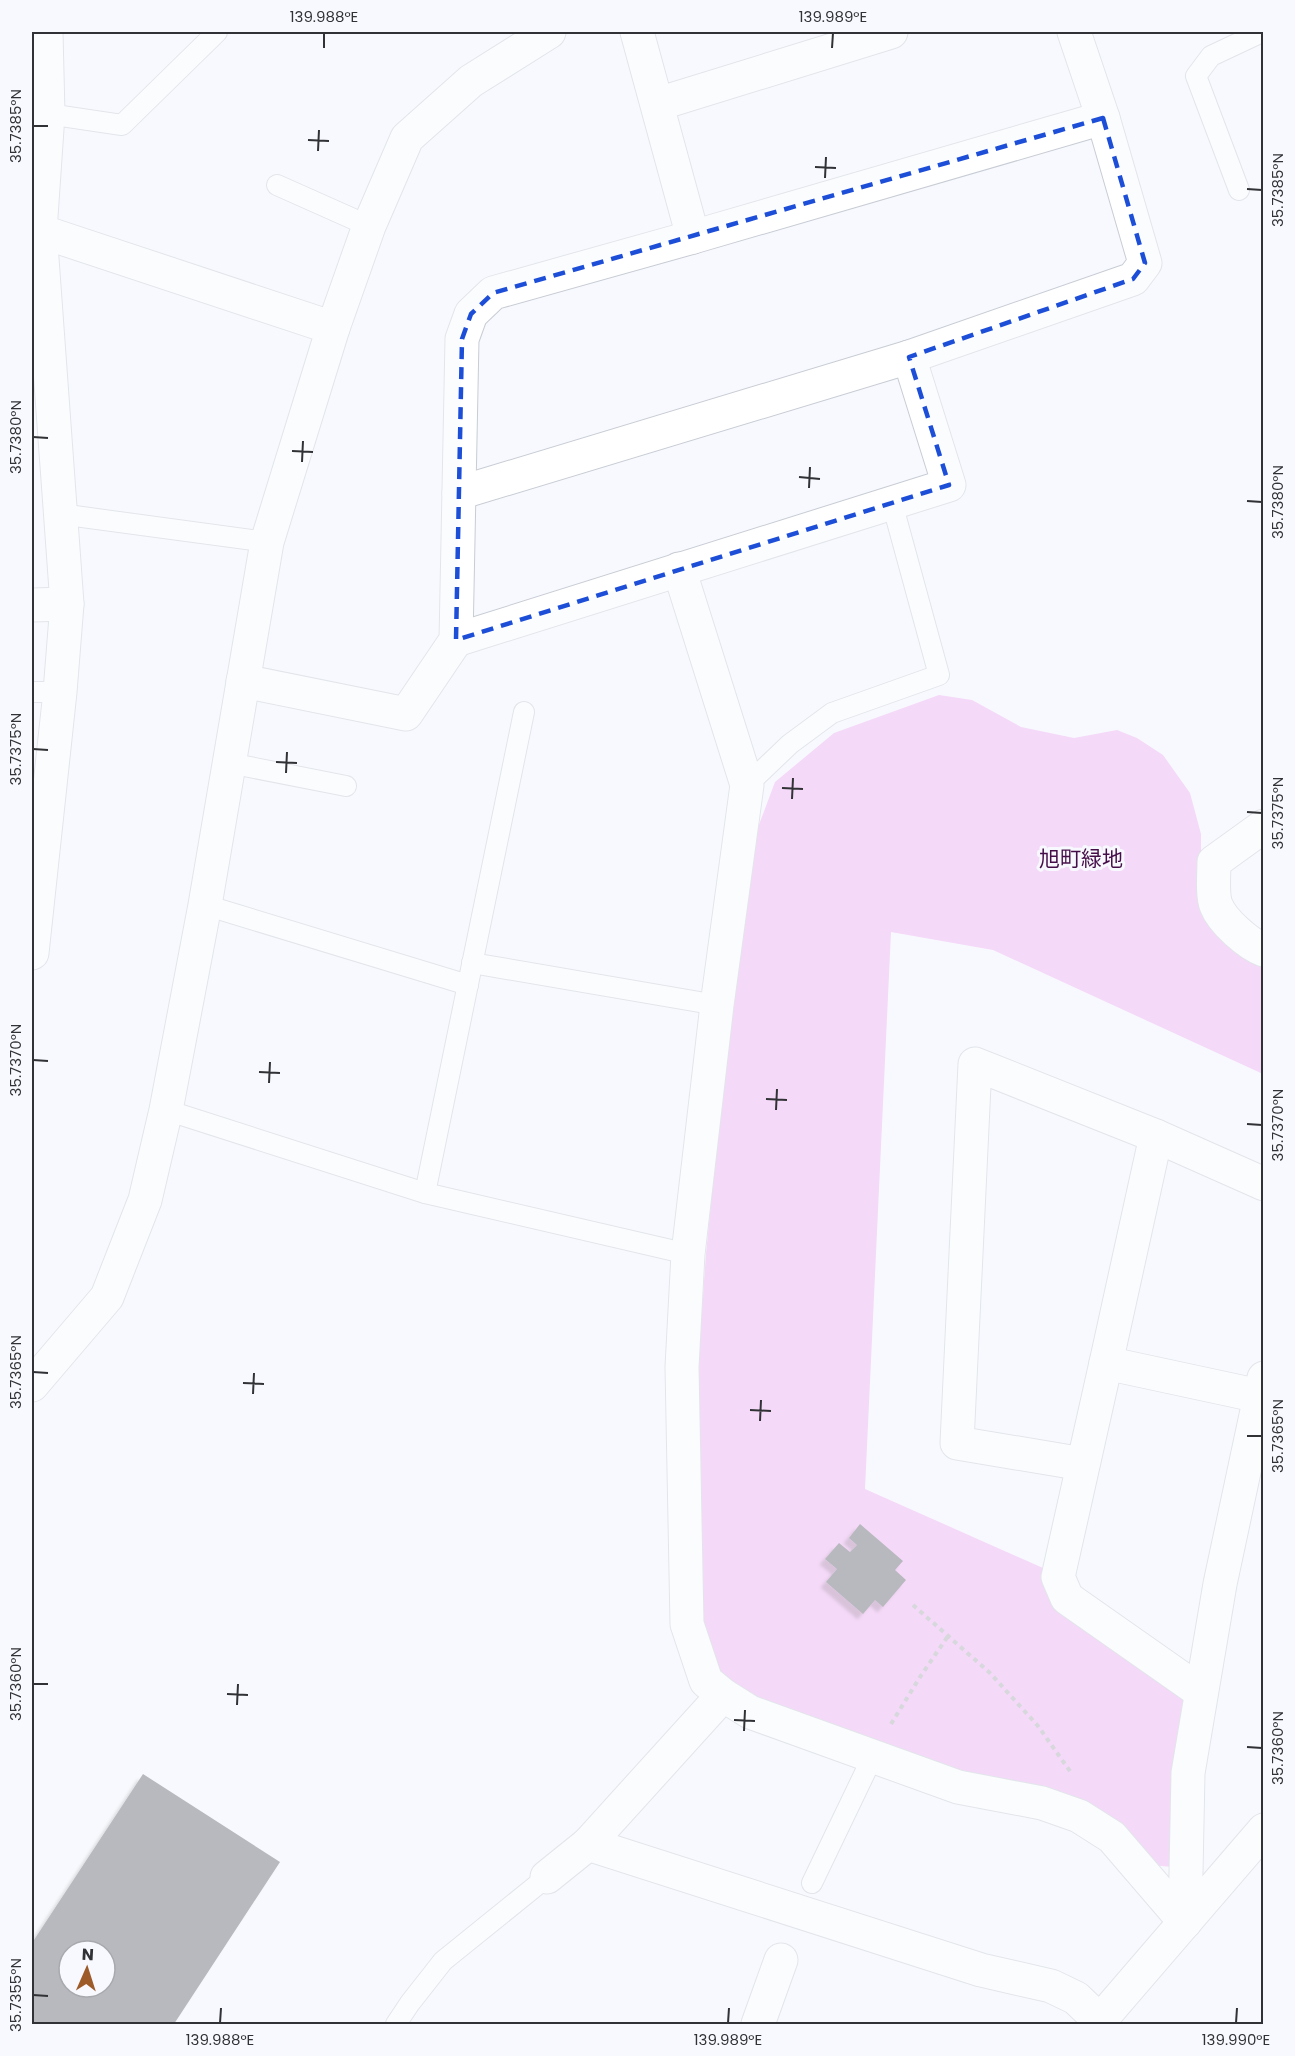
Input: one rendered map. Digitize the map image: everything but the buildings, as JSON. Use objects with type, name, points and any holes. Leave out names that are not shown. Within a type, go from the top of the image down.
[{"type":"street","points":[[32,951],[46,692],[67,604],[40,231],[46,32]]},
{"type":"street","points":[[32,1385],[107,1297],[145,1200],[166,1110],[205,905],[267,542],[333,328],[369,226],[407,138],[471,81],[549,32]]},
{"type":"street","points":[[637,32],[693,237]]},
{"type":"street","points":[[658,104],[891,32]]},
{"type":"street","points":[[459,493],[909,357],[1133,279],[1145,263],[1103,118],[1074,32]]},
{"type":"street","points":[[243,681],[406,714],[456,640],[462,339],[471,314],[493,292],[693,237],[1103,118]]},
{"type":"street","points":[[40,231],[333,328]]},
{"type":"street","points":[[456,640],[949,485],[909,357]]},
{"type":"street","points":[[679,569],[747,785],[717,1005],[688,1254],[682,1367],[687,1624],[705,1681],[750,1712],[958,1787],[1042,1803],[1079,1816],[1112,1837],[1185,1922]]},
{"type":"street","points":[[32,605],[67,604]]},
{"type":"street","points":[[1263,826],[1214,862],[1215,904],[1229,924],[1256,947],[1263,950]]},
{"type":"street","points":[[1083,1464],[957,1443],[975,1064],[1156,1136],[1263,1184]]},
{"type":"street","points":[[1156,1136],[1058,1576],[1067,1598],[1201,1692]]},
{"type":"street","points":[[1106,1364],[1262,1390],[1220,1584],[1188,1773],[1185,1922]]},
{"type":"street","points":[[547,1877],[588,1844],[723,1695]]},
{"type":"street","points":[[588,1844],[981,1970],[1051,1986],[1076,1998],[1099,2023],[1263,1830]]},
{"type":"street","points":[[758,2025],[781,1960]]},
{"type":"lane","points":[[42,127],[122,125],[217,32]]},
{"type":"lane","points":[[1239,190],[1196,76],[1211,56],[1262,32]]},
{"type":"lane","points":[[277,185],[369,226]]},
{"type":"lane","points":[[747,785],[790,744],[832,713],[939,675],[892,503]]},
{"type":"lane","points":[[60,514],[267,542]]},
{"type":"lane","points":[[425,1193],[524,712]]},
{"type":"lane","points":[[229,763],[346,786]]},
{"type":"lane","points":[[205,905],[468,985]]},
{"type":"lane","points":[[472,963],[717,1005]]},
{"type":"lane","points":[[166,1110],[425,1193],[688,1254]]},
{"type":"lane","points":[[812,1883],[873,1756]]},
{"type":"lane","points":[[396,2025],[410,2002],[443,1961],[547,1877]]},
{"type":"path","points":[[913,1605],[990,1673],[1038,1726],[1075,1779]]},
{"type":"path","points":[[873,1756],[909,1694],[948,1636]]},
{"type":"highlighted area","points":[[1103,118],[1145,263],[1133,279],[909,357],[949,485],[456,640],[462,339],[471,314],[493,293]]},
{"type":"green space","name":"旭町緑地","points":[[939,695],[972,700],[1021,727],[1074,738],[1117,730],[1137,738],[1163,755],[1190,793],[1201,834],[1201,859],[1263,961],[1263,1074],[993,950],[891,932],[865,1489],[1043,1568],[1050,1601],[1189,1700],[1173,1867],[1150,1865],[1002,1786],[756,1699],[716,1671],[701,1630],[698,1366],[706,1254],[730,1008],[754,838],[775,782],[834,733]]}]
